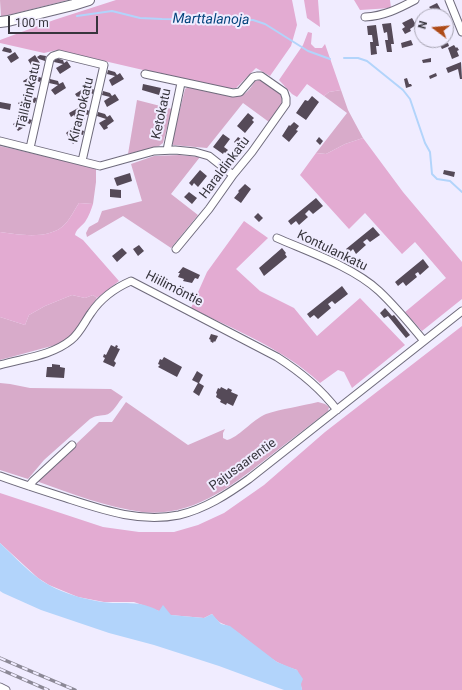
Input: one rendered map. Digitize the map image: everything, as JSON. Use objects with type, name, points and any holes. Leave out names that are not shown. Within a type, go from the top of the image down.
[{"type":"street","points":[[0,22],[73,5],[88,0]]},
{"type":"street","points":[[365,17],[378,16],[391,12],[415,0]]},
{"type":"street","points":[[449,0],[462,32]]},
{"type":"street","name":"Tällärinkatu","points":[[30,148],[50,60],[53,56],[59,54],[104,64]]},
{"type":"street","name":"Kiramokatu","points":[[82,161],[104,64]]},
{"type":"street","name":"Ketokatu","points":[[145,74],[181,83],[237,93],[242,90],[253,77],[259,75],[284,92],[286,98]]},
{"type":"street","name":"Ketokatu","points":[[167,150],[181,83]]},
{"type":"street","name":"Haraldinkatu","points":[[176,249],[252,152],[273,120],[284,108],[286,98]]},
{"type":"street","points":[[0,141],[100,166],[154,151],[167,150],[195,152],[212,158],[233,175]]},
{"type":"street","name":"Kontulankatu","points":[[277,238],[360,277],[379,291],[424,341]]},
{"type":"street","name":"Hiilimöntie","points":[[0,365],[46,354],[62,346],[75,336],[92,312],[106,297],[119,287],[131,281],[278,357],[294,368],[329,400],[337,410]]},
{"type":"street","name":"Pajusaarentie","points":[[0,476],[121,515],[144,518],[162,518],[180,515],[203,507],[226,495],[249,479],[462,311]]},
{"type":"street","points":[[29,486],[72,445]]},
{"type":"street","points":[[0,687],[6,690]]},
{"type":"shaded area","points":[[0,0],[68,0],[1,17]]},
{"type":"shaded area","points":[[116,0],[292,0],[297,25],[291,46],[270,76],[256,68],[236,88],[225,89],[57,50],[44,53],[0,43],[0,40],[54,20]]},
{"type":"shaded area","points":[[304,0],[318,0],[320,27],[307,18]]},
{"type":"shaded area","points":[[354,0],[390,0],[391,8],[360,10]]},
{"type":"shaded area","points":[[308,32],[312,33],[311,44],[315,48],[322,48],[325,44],[341,90],[329,92],[324,96],[307,84],[297,97],[292,94],[279,80],[303,45]]},
{"type":"shaded area","points":[[260,80],[281,93],[281,106],[269,122],[243,103],[207,148],[173,145],[172,141],[185,89],[188,87],[232,97],[243,94],[249,90],[255,81]]},
{"type":"shaded area","points":[[341,90],[348,110],[363,138],[345,144],[326,154],[316,153],[347,113],[324,96],[329,92]]},
{"type":"shaded area","points":[[137,100],[172,109],[163,143],[159,146],[128,154]]},
{"type":"shaded area","points":[[363,138],[403,192],[462,262],[462,299],[422,331],[405,312],[446,278],[415,242],[402,254],[365,213],[349,229],[300,175],[316,153],[326,154],[345,144]]},
{"type":"shaded area","points":[[0,146],[96,168],[93,204],[79,203],[65,224],[52,232],[25,235],[0,232]]},
{"type":"shaded area","points":[[179,155],[200,157],[171,194],[198,215],[171,248],[123,216],[87,237],[86,233],[89,227],[98,222],[102,211],[142,201],[131,164],[154,156]]},
{"type":"shaded area","points":[[79,203],[93,204],[86,220],[75,235],[83,240],[119,281],[97,298],[93,295],[85,298],[72,295],[45,306],[29,315],[25,325],[0,317],[0,232],[34,235],[52,232],[65,224]]},
{"type":"shaded area","points":[[244,221],[268,238],[236,269],[260,291],[294,308],[317,336],[360,298],[405,345],[352,388],[344,372],[338,370],[320,383],[291,360],[275,350],[242,332],[191,308],[207,272]]},
{"type":"shaded area","points":[[72,295],[85,298],[93,295],[97,298],[72,336],[59,344],[0,360],[0,317],[25,325],[29,315],[45,306]]},
{"type":"shaded area","points":[[462,326],[462,690],[302,690],[297,670],[282,664],[260,651],[231,628],[217,620],[212,614],[204,618],[170,615],[134,602],[104,602],[78,597],[49,585],[38,578],[0,543],[0,493],[103,527],[139,532],[174,532],[198,525],[224,513],[264,485],[325,432]]},
{"type":"shaded area","points":[[0,383],[30,388],[111,389],[123,397],[115,408],[108,414],[96,416],[90,419],[44,460],[28,479],[0,470]]},
{"type":"shaded area","points":[[126,402],[188,445],[225,429],[223,438],[227,440],[231,439],[256,420],[272,412],[318,402],[329,407],[328,411],[241,478],[211,497],[195,505],[178,510],[160,513],[129,510],[90,500],[39,482],[38,480],[99,422],[112,422]]},
{"type":"water","points":[[0,543],[23,566],[36,576],[49,585],[68,594],[102,602],[144,605],[159,611],[163,605],[171,615],[204,618],[212,614],[221,624],[230,626],[277,662],[297,670],[303,679],[301,684],[302,690],[284,690],[219,666],[154,645],[109,633],[41,610],[3,593],[0,591]]},
{"type":"building","points":[[437,3],[440,8],[430,8],[429,7]]},
{"type":"building","points":[[412,18],[414,26],[410,29],[411,31],[405,34],[402,29],[405,27],[402,23]]},
{"type":"building","points":[[391,23],[394,44],[391,44],[392,52],[387,52],[385,40],[388,40],[387,32],[384,33],[382,24]]},
{"type":"building","points":[[376,25],[379,46],[376,46],[377,54],[371,55],[370,42],[373,42],[372,35],[368,35],[367,26]]},
{"type":"building","points":[[411,40],[413,45],[402,48],[401,43]]},
{"type":"building","points":[[454,45],[459,50],[457,51],[459,56],[452,59],[448,48],[454,48]]},
{"type":"building","points":[[4,47],[11,49],[12,52],[2,51]]},
{"type":"building","points":[[15,52],[19,58],[11,63],[7,57]]},
{"type":"building","points":[[35,55],[40,63],[36,65],[38,68],[34,70],[28,60]]},
{"type":"building","points":[[40,55],[46,56],[45,61],[37,57]]},
{"type":"building","points":[[55,58],[63,60],[64,63],[67,61],[71,67],[60,74],[56,68],[63,64],[54,62]]},
{"type":"building","points":[[431,58],[431,62],[423,63],[422,60]]},
{"type":"building","points":[[461,62],[462,79],[460,79],[458,69],[448,73],[446,68]]},
{"type":"building","points":[[108,70],[115,72],[117,75],[120,73],[124,79],[112,86],[109,80],[115,76],[107,74]]},
{"type":"building","points":[[436,73],[437,76],[430,79],[429,76]]},
{"type":"building","points":[[36,76],[42,78],[40,82],[34,80],[33,78]]},
{"type":"building","points":[[30,77],[35,84],[31,86],[33,89],[29,91],[23,81]]},
{"type":"building","points":[[407,78],[409,84],[412,86],[406,88],[404,79]]},
{"type":"building","points":[[50,79],[58,81],[59,84],[63,82],[66,88],[55,95],[51,90],[58,85],[49,83]]},
{"type":"building","points":[[143,84],[161,88],[159,95],[142,90]]},
{"type":"building","points":[[89,88],[95,90],[93,94],[87,92],[86,90]]},
{"type":"building","points":[[83,89],[88,96],[84,98],[86,102],[82,104],[75,94]]},
{"type":"building","points":[[103,91],[110,93],[112,96],[115,94],[119,100],[107,107],[104,101],[110,97],[102,95]]},
{"type":"building","points":[[312,96],[319,102],[306,120],[296,113],[305,100],[308,101]]},
{"type":"building","points":[[31,97],[37,98],[35,103],[29,101],[28,99]]},
{"type":"building","points":[[26,98],[31,105],[23,110],[18,103]]},
{"type":"building","points":[[0,102],[11,104],[10,110],[0,108]]},
{"type":"building","points":[[78,108],[85,119],[78,123],[74,115],[71,117],[69,113]]},
{"type":"building","points":[[84,109],[90,111],[88,115],[82,113],[81,111]]},
{"type":"building","points":[[98,112],[105,114],[107,117],[110,115],[114,121],[104,130],[99,123],[106,119],[97,116]]},
{"type":"building","points":[[248,113],[254,118],[252,120],[254,122],[245,133],[237,126]]},
{"type":"building","points":[[26,118],[32,120],[30,124],[24,122],[23,120]]},
{"type":"building","points":[[21,119],[26,126],[18,131],[13,124]]},
{"type":"building","points":[[294,122],[299,126],[296,130],[298,131],[289,142],[282,136],[289,125],[290,126]]},
{"type":"building","points":[[72,128],[79,139],[73,144],[66,133]]},
{"type":"building","points":[[78,129],[84,131],[83,135],[75,131]]},
{"type":"building","points":[[223,134],[230,139],[224,147],[228,150],[223,154],[213,147]]},
{"type":"building","points":[[238,137],[244,141],[240,147],[234,142]]},
{"type":"building","points":[[319,137],[323,141],[320,145],[316,141]]},
{"type":"building","points":[[200,170],[207,176],[198,187],[194,183],[192,186],[189,183]]},
{"type":"building","points":[[444,170],[455,172],[454,177],[443,174]]},
{"type":"building","points":[[130,173],[132,181],[117,186],[114,178]]},
{"type":"building","points":[[245,184],[251,189],[241,203],[234,198]]},
{"type":"building","points":[[110,189],[121,190],[121,198],[110,197]]},
{"type":"building","points":[[189,192],[197,198],[192,204],[184,197]]},
{"type":"building","points":[[316,198],[323,206],[313,214],[309,210],[305,214],[308,217],[299,225],[296,221],[291,225],[288,221]]},
{"type":"building","points":[[258,213],[263,218],[259,222],[254,217]]},
{"type":"building","points":[[373,227],[380,235],[370,242],[367,239],[363,242],[366,245],[356,254],[353,249],[349,253],[346,249]]},
{"type":"building","points":[[139,245],[144,251],[138,256],[133,249]]},
{"type":"building","points":[[122,248],[127,253],[117,262],[112,256]]},
{"type":"building","points":[[282,248],[287,257],[264,276],[259,268]]},
{"type":"building","points":[[423,259],[429,267],[420,275],[418,272],[415,274],[417,277],[406,286],[403,282],[398,286],[395,282]]},
{"type":"building","points":[[183,267],[200,275],[198,279],[195,278],[192,283],[183,281],[184,279],[178,277],[180,273],[178,273]]},
{"type":"building","points":[[342,286],[348,294],[335,304],[332,301],[328,304],[331,308],[318,319],[314,315],[310,318],[307,314]]},
{"type":"building","points":[[385,308],[392,316],[394,315],[410,335],[406,338],[388,316],[384,318],[380,313]]},
{"type":"building","points":[[211,334],[218,336],[213,343],[209,339]]},
{"type":"building","points":[[111,345],[115,347],[116,345],[118,346],[117,348],[120,349],[114,361],[116,363],[114,367],[103,362],[105,358],[103,357],[104,354],[106,355]]},
{"type":"building","points":[[164,357],[182,367],[177,377],[158,367],[160,365],[158,364],[160,359],[162,360]]},
{"type":"building","points":[[52,364],[60,365],[60,367],[65,368],[64,378],[46,377],[47,367],[52,367]]},
{"type":"building","points":[[197,371],[203,375],[199,383],[204,386],[199,396],[193,392],[198,383],[192,380]]},
{"type":"building","points":[[221,387],[227,390],[228,388],[232,390],[231,392],[238,395],[233,406],[220,402],[221,400],[216,397],[218,388],[220,389]]},
{"type":"waterway","name":"Marttalanoja","points":[[77,16],[112,11],[140,18],[253,20],[265,24],[308,51],[330,59]]},
{"type":"waterway","name":"Marttalanoja","points":[[344,58],[358,58],[367,61],[403,90],[410,99],[425,143],[430,152],[432,174],[437,179],[450,181],[462,192]]},
{"type":"railway","points":[[0,658],[75,690]]},
{"type":"railway","points":[[0,669],[48,690]]}]
